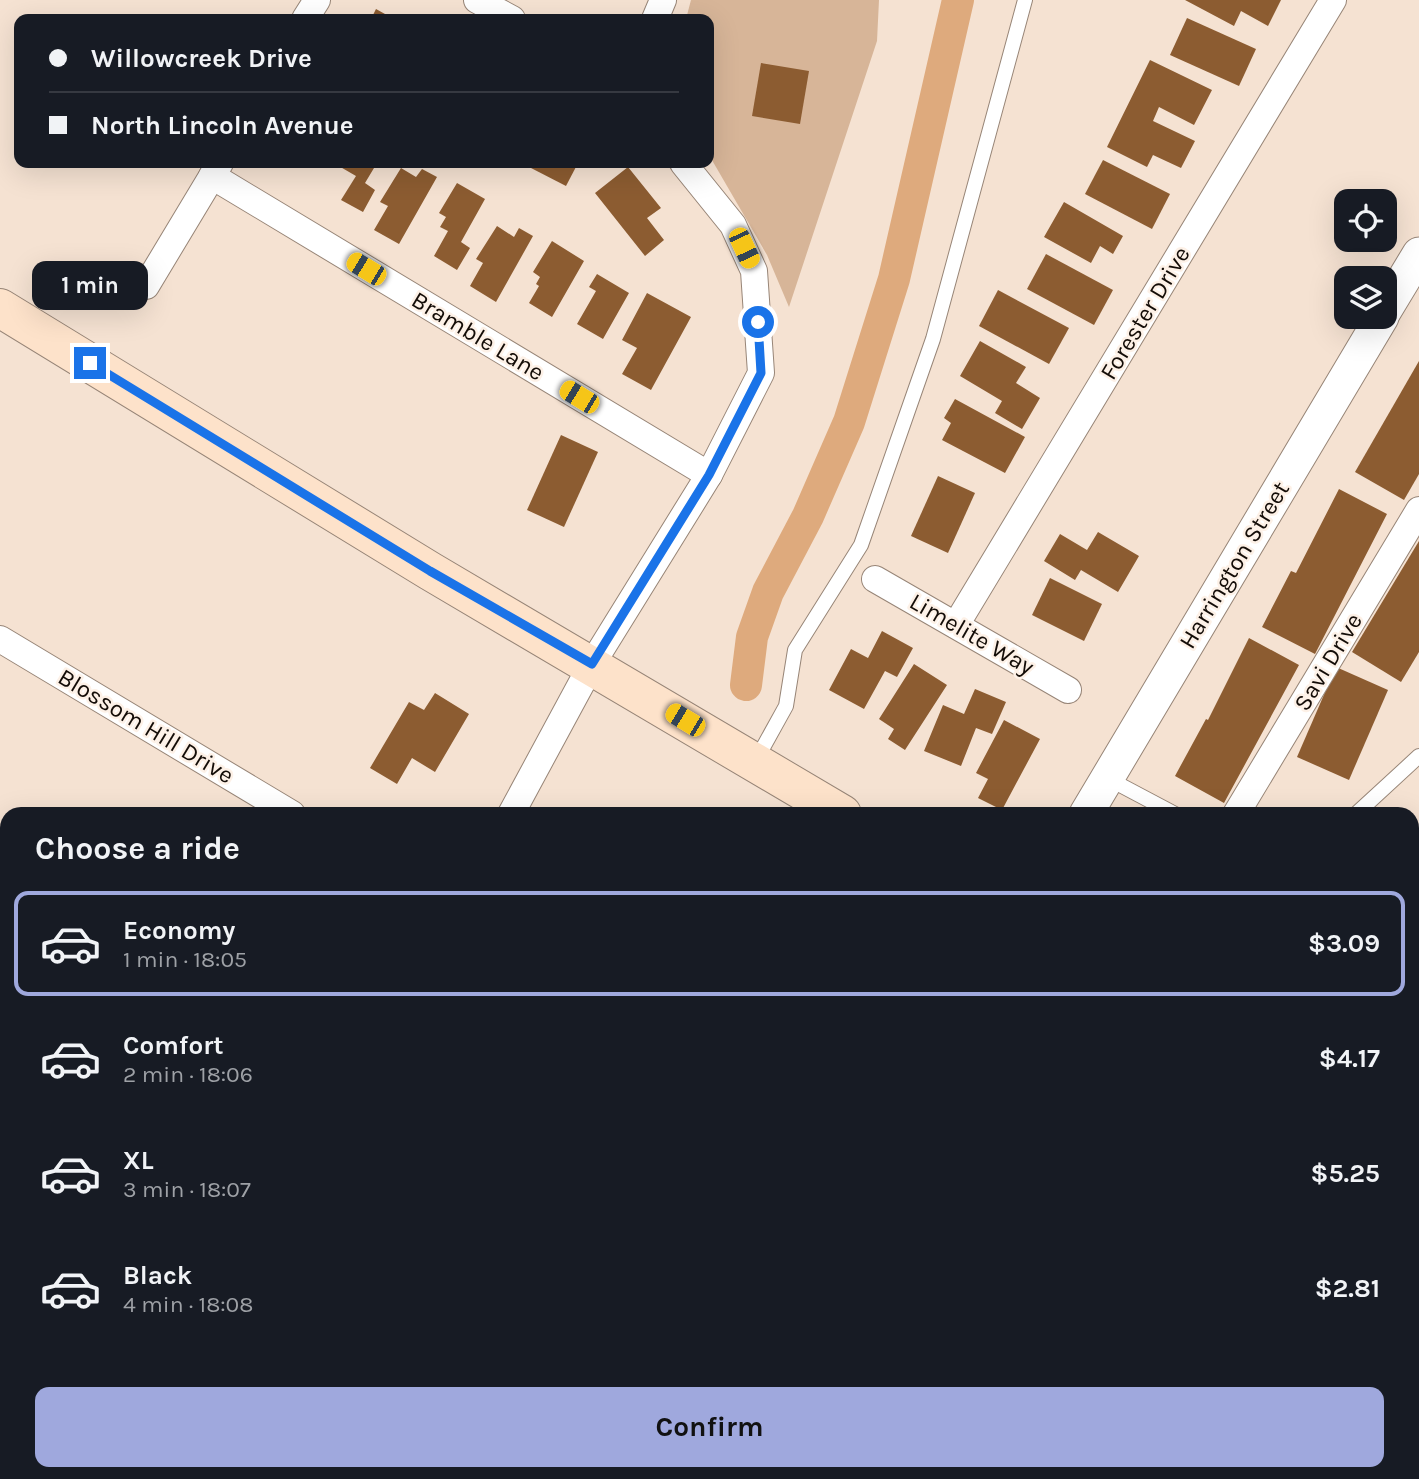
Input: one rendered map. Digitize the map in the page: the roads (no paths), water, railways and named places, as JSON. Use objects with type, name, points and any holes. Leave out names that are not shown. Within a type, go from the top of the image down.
[{"type":"main road","points":[[0,308],[418,564],[592,664],[830,807]]},
{"type":"street","points":[[477,0],[503,14]]},
{"type":"street","name":"Forester Drive","points":[[956,625],[1333,0]]},
{"type":"street","points":[[515,807],[592,664],[709,475],[761,373],[754,271],[733,225],[687,168]]},
{"type":"street","points":[[146,286],[216,170]]},
{"type":"street","name":"Bramble Lane","points":[[216,170],[709,475]]},
{"type":"street","name":"Harrington Street","points":[[1397,291],[1419,254]]},
{"type":"street","name":"Harrington Street","points":[[1090,807],[1375,329]]},
{"type":"street","name":"Savi Drive","points":[[1240,807],[1419,510]]},
{"type":"street","name":"Limelite Way","points":[[876,579],[1068,690]]},
{"type":"street","name":"Blossom Hill Drive","points":[[0,639],[280,807]]},
{"type":"lane","points":[[755,762],[786,706],[795,650],[861,545],[933,339],[1025,0]]},
{"type":"lane","points":[[1364,807],[1419,756]]},
{"type":"lane","points":[[1107,778],[1162,807]]},
{"type":"waterway","points":[[746,685],[752,637],[768,592],[808,516],[849,422],[894,279],[958,0]]}]
